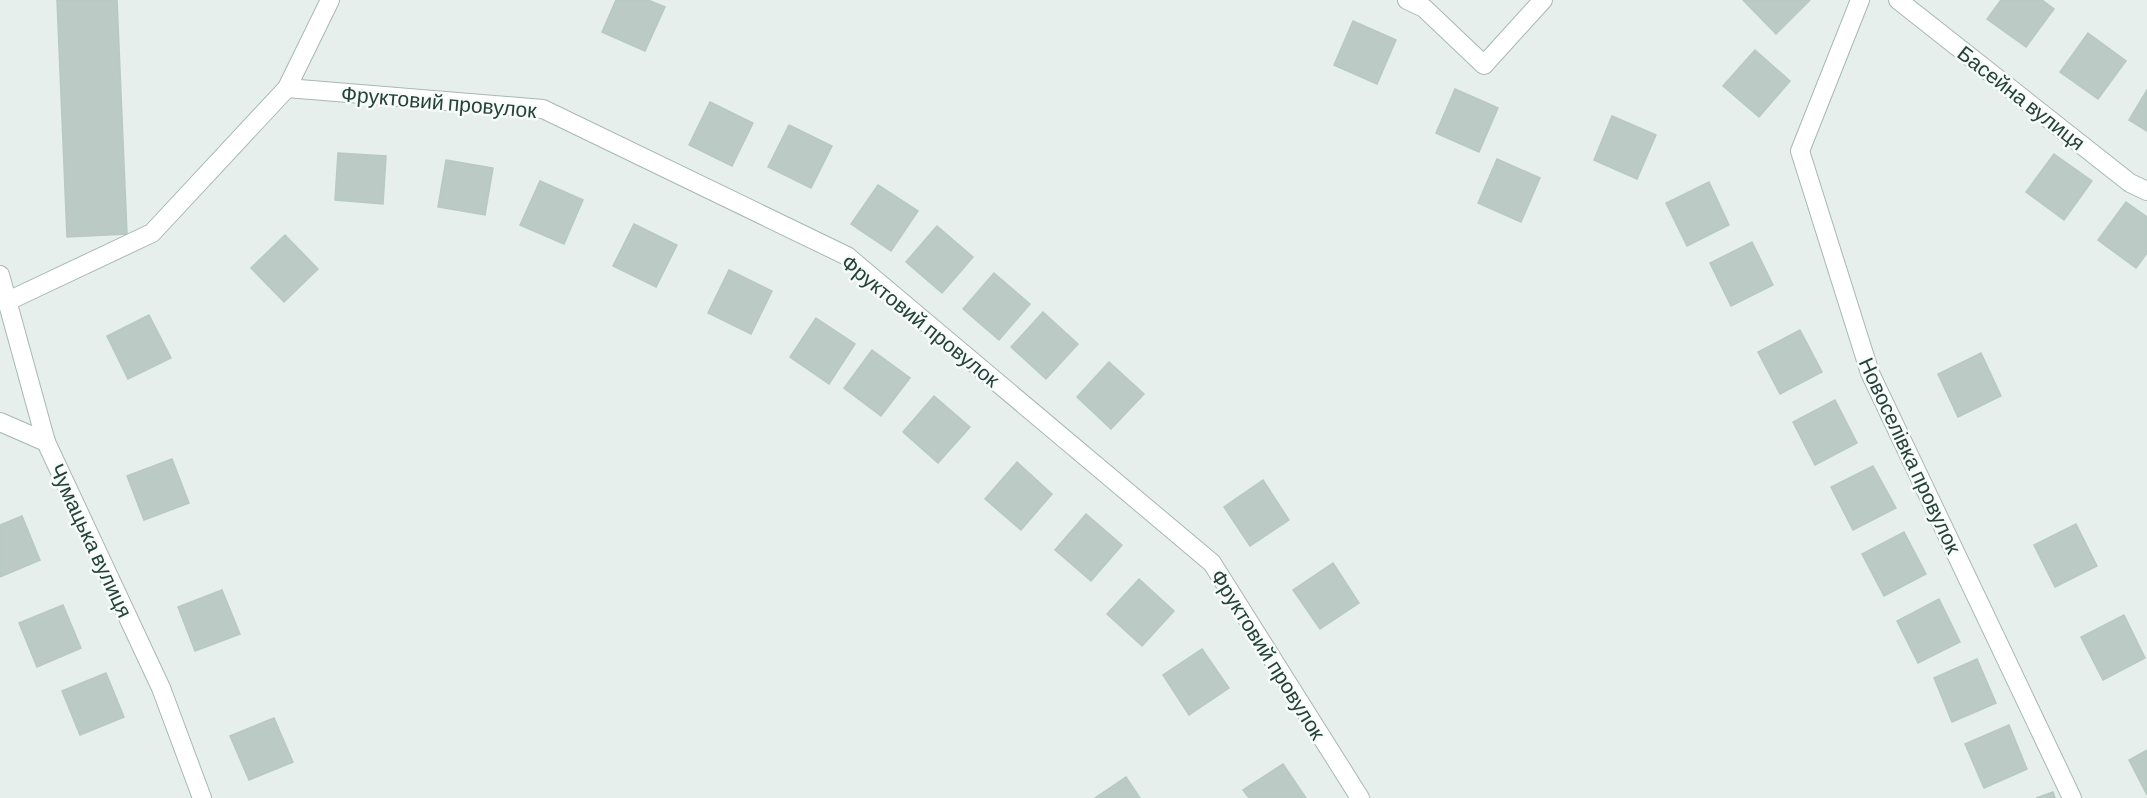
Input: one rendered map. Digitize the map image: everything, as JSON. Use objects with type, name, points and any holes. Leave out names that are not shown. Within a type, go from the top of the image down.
[{"type":"street","points":[[8,301],[152,233],[287,88],[330,0]]},
{"type":"street","points":[[1407,0],[1424,8],[1484,65],[1543,0]]},
{"type":"street","name":"Новоселівка провулок","points":[[1860,0],[1800,151],[1870,373],[2072,798]]},
{"type":"street","name":"Басейна вулиця","points":[[1898,0],[2130,183],[2147,191]]},
{"type":"street","name":"Фруктовий провулок","points":[[287,88],[543,109],[847,256],[1212,563],[1360,798]]},
{"type":"street","name":"Чумацька вулиця","points":[[0,275],[46,442],[161,688],[202,798]]},
{"type":"street","points":[[0,422],[46,442]]},
{"type":"building","points":[[57,0],[117,0],[127,234],[67,237]]},
{"type":"building","points":[[616,0],[648,0],[665,7],[645,51],[602,32]]},
{"type":"building","points":[[1743,0],[1810,0],[1776,34]]},
{"type":"building","points":[[2001,0],[2042,0],[2054,9],[2026,47],[1987,19]]},
{"type":"building","points":[[1353,21],[1396,40],[1377,84],[1334,65]]},
{"type":"building","points":[[2088,33],[2126,61],[2098,99],[2060,72]]},
{"type":"building","points":[[1755,50],[1790,81],[1759,117],[1723,86]]},
{"type":"building","points":[[1455,89],[1498,108],[1479,152],[1436,133]]},
{"type":"building","points":[[2147,90],[2147,131],[2129,120]]},
{"type":"building","points":[[710,102],[753,123],[732,166],[689,145]]},
{"type":"building","points":[[1612,116],[1656,135],[1637,179],[1594,160]]},
{"type":"building","points":[[789,125],[832,146],[811,188],[768,167]]},
{"type":"building","points":[[338,153],[386,156],[383,204],[335,200]]},
{"type":"building","points":[[2054,154],[2092,181],[2064,220],[2026,192]]},
{"type":"building","points":[[1497,159],[1540,178],[1521,222],[1478,203]]},
{"type":"building","points":[[446,160],[493,168],[485,215],[438,207]]},
{"type":"building","points":[[540,181],[583,200],[564,244],[520,225]]},
{"type":"building","points":[[1709,182],[1729,225],[1687,246],[1666,203]]},
{"type":"building","points":[[878,185],[918,211],[891,251],[851,224]]},
{"type":"building","points":[[2126,202],[2147,217],[2147,253],[2136,268],[2098,240]]},
{"type":"building","points":[[634,224],[677,245],[656,287],[613,266]]},
{"type":"building","points":[[937,226],[973,257],[942,293],[906,262]]},
{"type":"building","points":[[285,235],[318,269],[284,302],[251,268]]},
{"type":"building","points":[[1752,242],[1773,285],[1731,306],[1710,263]]},
{"type":"building","points":[[729,270],[772,291],[751,334],[708,313]]},
{"type":"building","points":[[994,273],[1030,304],[999,340],[963,309]]},
{"type":"building","points":[[1043,312],[1078,344],[1046,379],[1011,347]]},
{"type":"building","points":[[149,315],[171,358],[128,379],[107,336]]},
{"type":"building","points":[[816,318],[855,344],[829,384],[790,357]]},
{"type":"building","points":[[1800,330],[1822,372],[1780,394],[1758,352]]},
{"type":"building","points":[[872,350],[910,378],[881,416],[844,388]]},
{"type":"building","points":[[1981,353],[2001,396],[1958,417],[1938,374]]},
{"type":"building","points":[[1109,362],[1144,394],[1111,429],[1077,397]]},
{"type":"building","points":[[934,396],[970,427],[938,463],[903,432]]},
{"type":"building","points":[[1835,400],[1857,443],[1815,465],[1793,422]]},
{"type":"building","points":[[172,459],[189,503],[144,520],[127,476]]},
{"type":"building","points":[[1017,462],[1052,494],[1021,530],[985,499]]},
{"type":"building","points":[[1873,466],[1896,508],[1853,530],[1831,487]]},
{"type":"building","points":[[1263,480],[1289,520],[1250,546],[1224,507]]},
{"type":"building","points":[[1086,514],[1122,545],[1091,581],[1055,550]]},
{"type":"building","points":[[22,516],[40,560],[0,577],[0,525]]},
{"type":"building","points":[[2076,524],[2097,566],[2055,587],[2034,545]]},
{"type":"building","points":[[1904,532],[1926,574],[1884,596],[1862,554]]},
{"type":"building","points":[[1333,563],[1359,603],[1320,629],[1293,590]]},
{"type":"building","points":[[1139,579],[1174,611],[1142,646],[1107,614]]},
{"type":"building","points":[[222,590],[240,634],[195,651],[178,607]]},
{"type":"building","points":[[1939,599],[1960,642],[1918,663],[1897,621]]},
{"type":"building","points":[[63,605],[81,648],[37,667],[19,623]]},
{"type":"building","points":[[2124,615],[2145,658],[2103,680],[2081,637]]},
{"type":"building","points":[[1202,649],[1229,688],[1189,715],[1163,675]]},
{"type":"building","points":[[1977,659],[1996,703],[1952,722],[1934,678]]},
{"type":"building","points":[[106,673],[124,717],[80,735],[62,691]]},
{"type":"building","points":[[274,718],[293,762],[249,780],[230,736]]},
{"type":"building","points":[[2009,725],[2027,769],[1984,788],[1965,744]]},
{"type":"building","points":[[2147,750],[2147,795],[2129,760]]},
{"type":"building","points":[[1283,764],[1306,798],[1249,798],[1243,790]]},
{"type":"building","points":[[1126,777],[1140,798],[1095,798]]},
{"type":"building","points":[[2053,792],[2055,798],[2036,798]]}]
